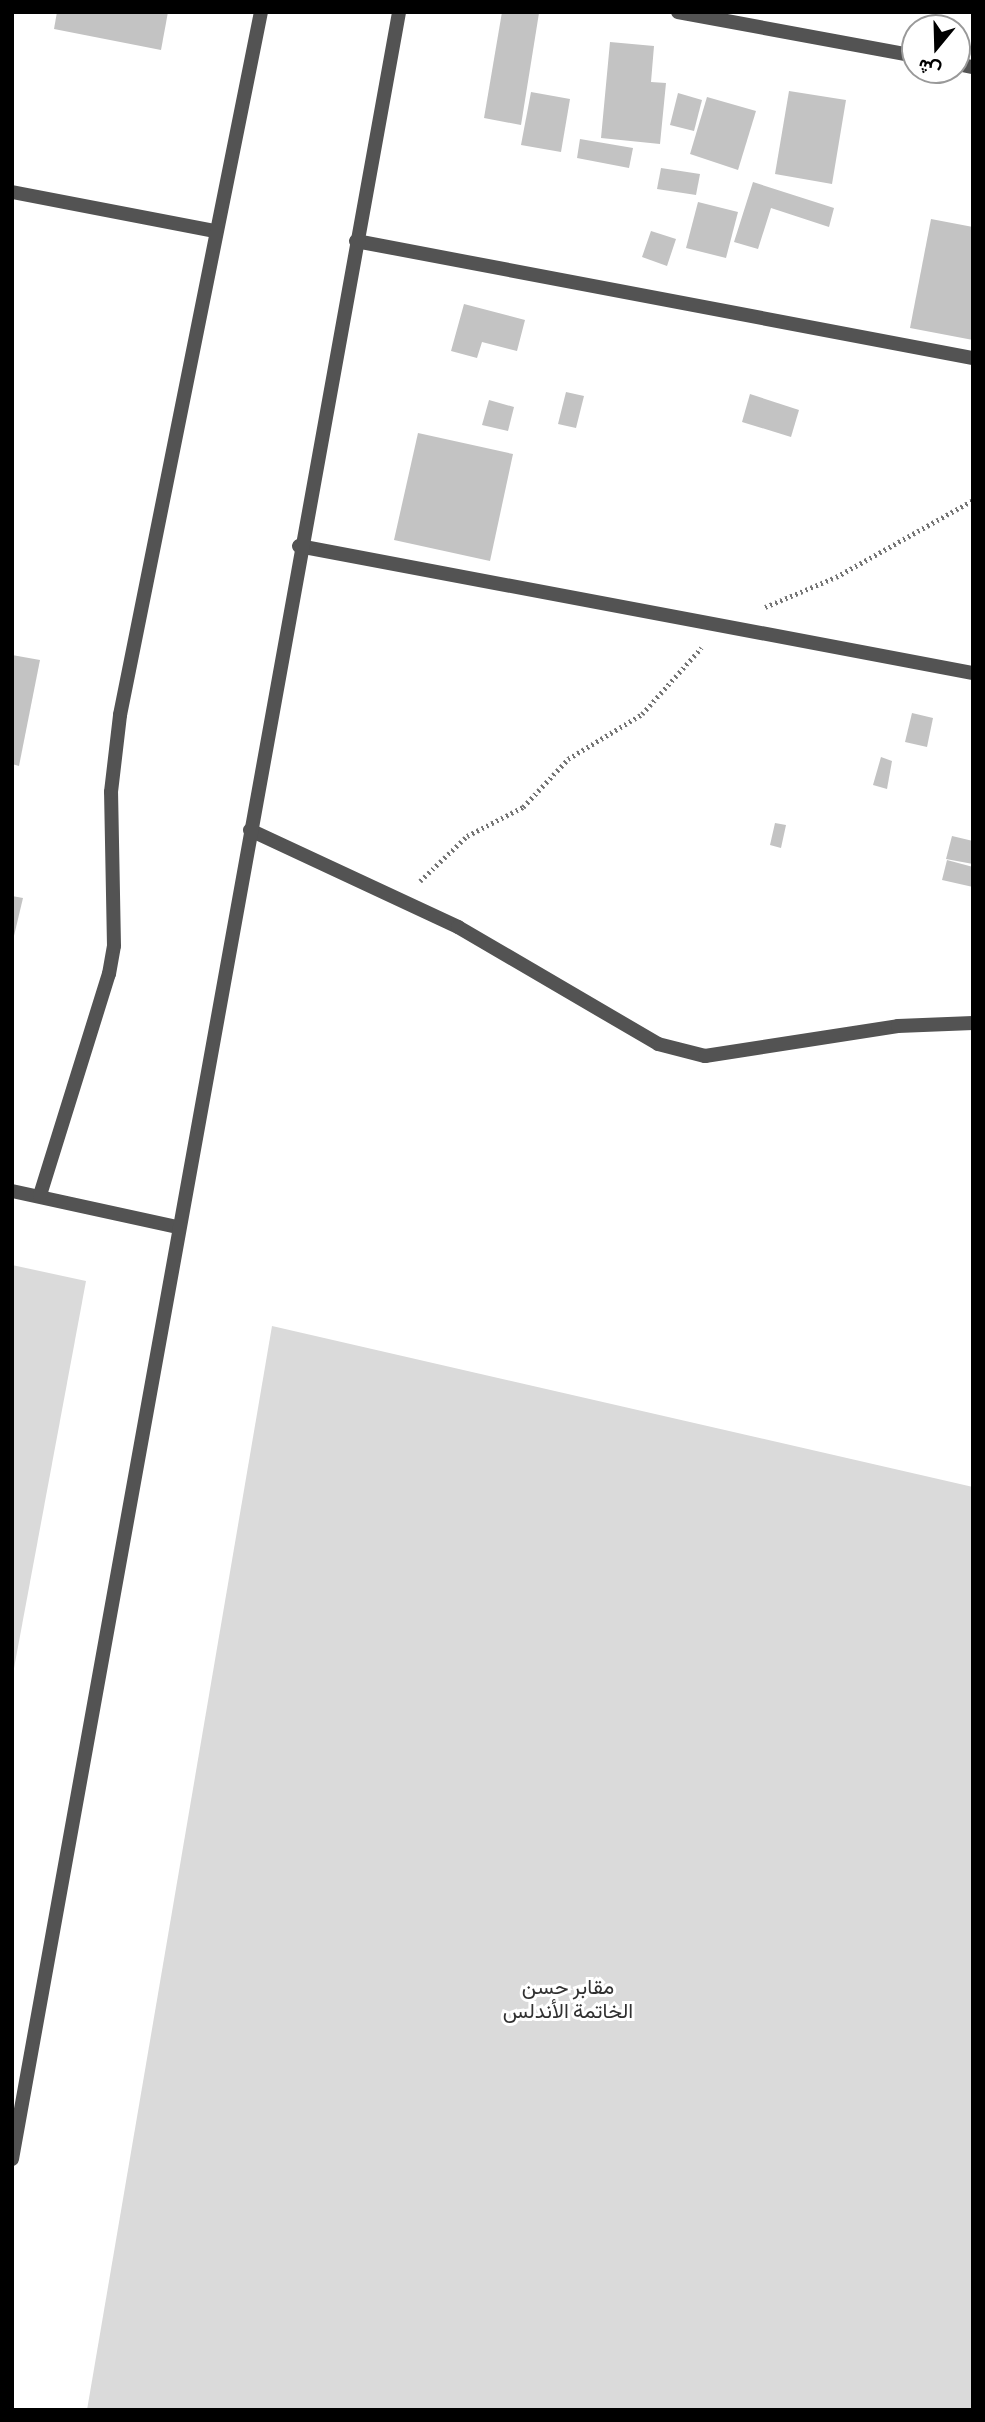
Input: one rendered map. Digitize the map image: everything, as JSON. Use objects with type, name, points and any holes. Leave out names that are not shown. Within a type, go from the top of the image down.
[{"type":"street","points":[[40,1195],[109,974],[114,946],[111,792],[120,715],[261,12]]},
{"type":"street","points":[[12,2159],[299,546],[399,12]]},
{"type":"street","points":[[678,12],[901,53]]},
{"type":"street","points":[[12,192],[215,232]]},
{"type":"street","points":[[356,241],[973,358]]},
{"type":"street","points":[[299,546],[973,673]]},
{"type":"street","points":[[250,830],[400,900],[529,966],[658,1044],[705,1056],[898,1026],[973,1023]]},
{"type":"street","points":[[12,1191],[177,1227]]},
{"type":"path","points":[[400,900],[467,836],[523,807],[568,759],[642,714],[720,625],[836,577],[973,500]]},
{"type":"green space","points":[[12,1265],[86,1281],[12,1679]]},
{"type":"green space","name":"مقابر حسن الخاتمة الأندلس","points":[[272,1326],[973,1487],[973,2410],[87,2410]]},
{"type":"building","points":[[57,12],[168,12],[161,50],[54,29]]},
{"type":"building","points":[[502,12],[539,13],[521,125],[484,118]]},
{"type":"building","points":[[610,42],[654,46],[651,82],[666,83],[660,144],[601,138]]},
{"type":"building","points":[[789,91],[846,100],[832,184],[775,174]]},
{"type":"building","points":[[531,92],[570,99],[561,152],[521,145]]},
{"type":"building","points":[[678,93],[702,100],[694,131],[670,125]]},
{"type":"building","points":[[707,97],[756,111],[738,170],[690,154]]},
{"type":"building","points":[[580,139],[633,148],[629,168],[577,158]]},
{"type":"building","points":[[661,168],[700,174],[696,195],[657,189]]},
{"type":"building","points":[[753,182],[834,208],[829,227],[771,208],[758,249],[734,242]]},
{"type":"building","points":[[698,202],[738,212],[726,258],[686,248]]},
{"type":"building","points":[[931,219],[973,227],[973,340],[910,328]]},
{"type":"building","points":[[651,231],[676,239],[667,266],[642,257]]},
{"type":"building","points":[[464,304],[525,320],[517,351],[482,342],[477,358],[451,351]]},
{"type":"building","points":[[566,392],[584,396],[576,428],[558,424]]},
{"type":"building","points":[[750,394],[799,410],[791,437],[742,422]]},
{"type":"building","points":[[489,400],[514,407],[508,431],[482,425]]},
{"type":"building","points":[[418,433],[513,454],[490,561],[394,540]]},
{"type":"building","points":[[12,655],[40,660],[19,766],[12,764]]},
{"type":"building","points":[[912,713],[933,718],[927,747],[905,742]]},
{"type":"building","points":[[881,757],[892,761],[887,789],[873,785]]},
{"type":"building","points":[[775,823],[786,825],[781,848],[770,845]]},
{"type":"building","points":[[952,836],[973,841],[973,864],[946,859]]},
{"type":"building","points":[[947,860],[973,867],[973,887],[942,880]]},
{"type":"building","points":[[12,896],[23,898],[13,940],[12,940]]}]
